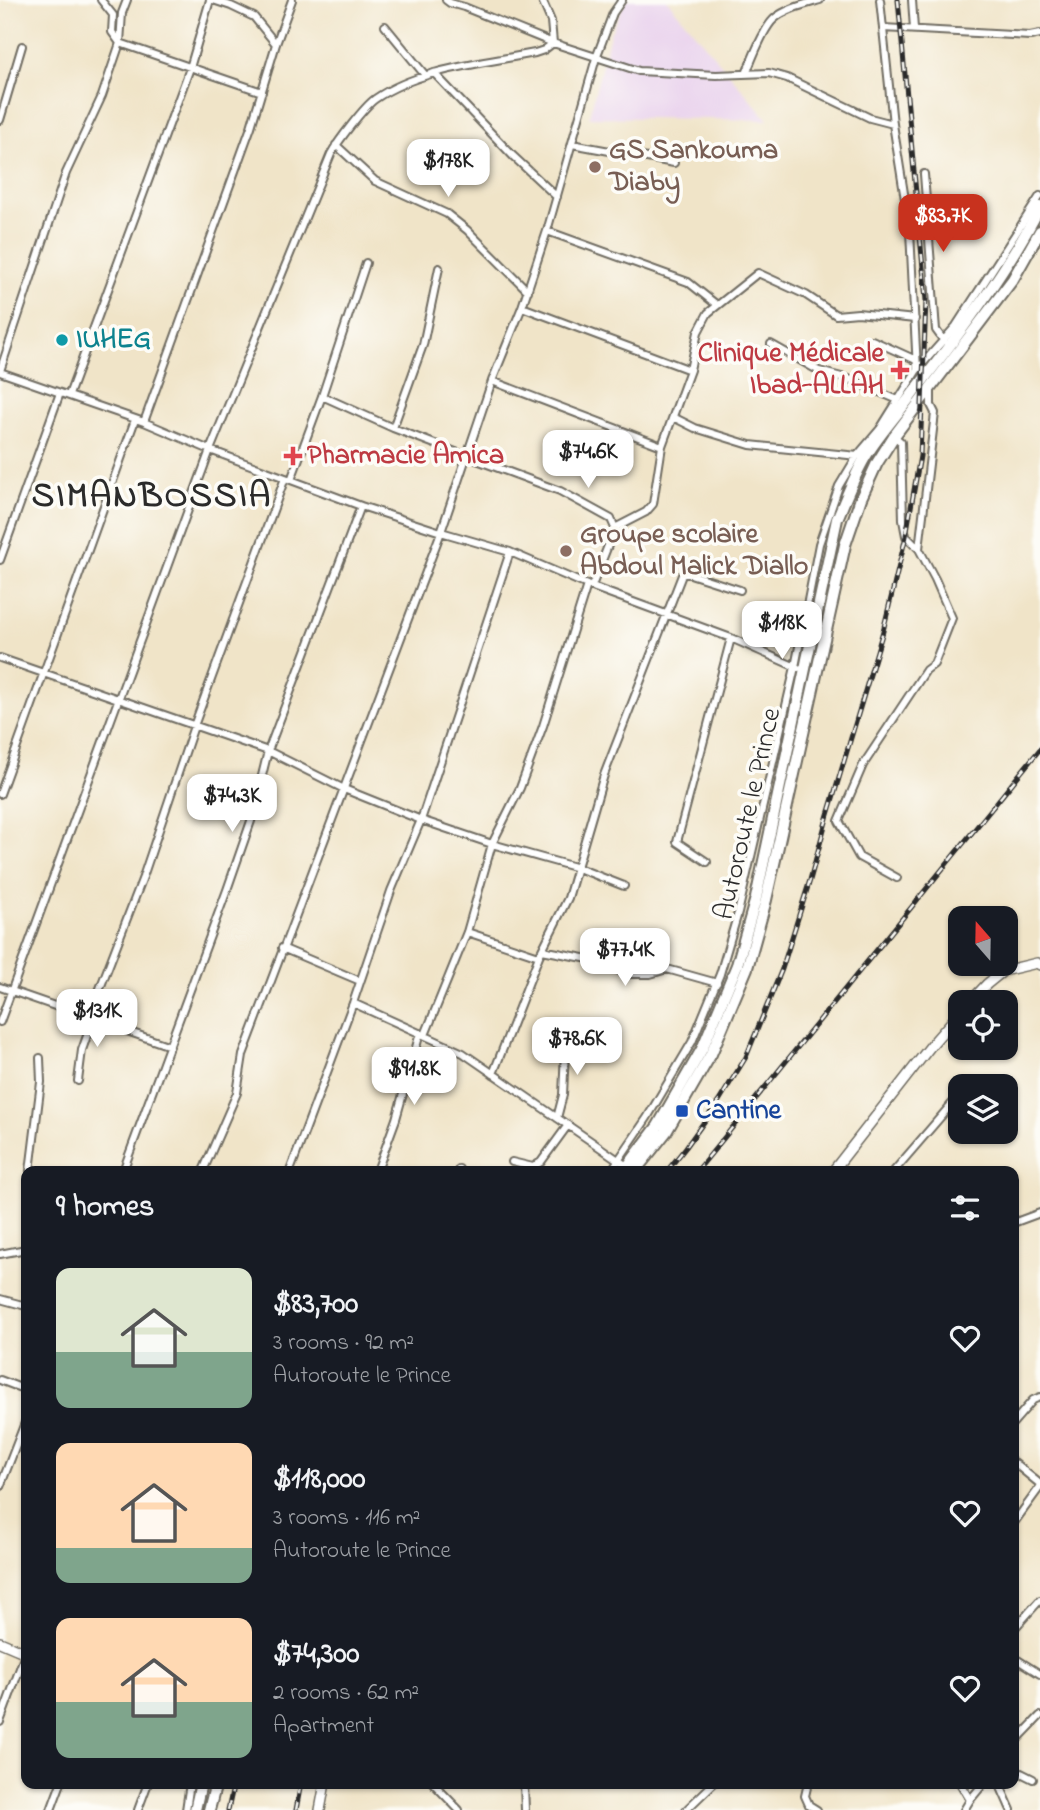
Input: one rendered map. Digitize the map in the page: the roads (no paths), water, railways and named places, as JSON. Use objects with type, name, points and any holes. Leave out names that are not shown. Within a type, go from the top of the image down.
[{"type":"main road","name":"Autoroute le Prince","points":[[627,1166],[658,1126],[702,1049],[737,965],[756,898],[799,669],[837,519],[861,457],[914,394],[981,304],[1040,207]]},
{"type":"main road","name":"Autoroute le Prince","points":[[627,1166],[666,1132],[711,1054],[747,968],[766,900],[845,545],[861,498],[877,463],[894,436],[1013,279],[1040,230]]},
{"type":"main road","points":[[195,1810],[200,1789]]},
{"type":"main road","points":[[209,1810],[214,1789]]},
{"type":"street","points":[[101,0],[113,15],[112,32],[120,43],[262,92]]},
{"type":"street","points":[[127,0],[122,13],[120,43],[102,96],[66,173],[0,371],[144,422],[210,450],[361,506],[510,552],[590,586],[731,638],[799,669],[738,913],[717,982],[692,1042],[648,1118],[626,1166]]},
{"type":"street","points":[[69,395],[190,68],[212,0],[254,17],[276,44]]},
{"type":"street","points":[[144,422],[251,127],[292,0]]},
{"type":"street","points":[[446,0],[553,43],[639,71],[716,75],[769,73],[787,78],[870,118],[893,124]]},
{"type":"street","points":[[542,0],[551,21],[553,43]]},
{"type":"street","points":[[206,1166],[237,1093],[243,1055],[282,948],[441,532],[492,381],[528,291],[596,58],[613,13],[622,0]]},
{"type":"street","points":[[746,74],[755,50],[773,20],[799,6],[820,0]]},
{"type":"street","points":[[880,0],[893,124],[910,231],[918,370],[914,394]]},
{"type":"street","points":[[912,0],[914,29]]},
{"type":"street","points":[[385,26],[425,75]]},
{"type":"street","points":[[883,27],[1030,36],[1040,34]]},
{"type":"street","points":[[0,1022],[210,450],[337,145],[373,100],[397,87],[425,75],[536,53],[553,43]]},
{"type":"street","points":[[0,120],[22,46]]},
{"type":"street","points":[[434,73],[556,197]]},
{"type":"street","points":[[572,144],[674,163]]},
{"type":"street","points":[[337,145],[375,181],[447,214],[467,230],[528,291]]},
{"type":"street","points":[[924,174],[936,330],[944,341]]},
{"type":"street","points":[[673,417],[695,428],[750,445],[861,457],[918,370],[956,326],[1040,197]]},
{"type":"street","points":[[547,232],[688,282],[717,305]]},
{"type":"street","points":[[78,1081],[89,1017],[143,877],[194,726],[322,396],[366,262]]},
{"type":"street","points":[[393,428],[423,345],[439,268]]},
{"type":"street","points":[[379,1166],[423,1034],[467,932],[492,844],[520,788],[590,586],[615,528],[646,512],[653,504],[663,446],[690,370],[698,332],[708,313],[758,273],[806,295],[836,315],[858,313],[915,319]]},
{"type":"street","points":[[522,307],[690,370]]},
{"type":"street","points":[[872,340],[916,359]]},
{"type":"street","points":[[771,344],[818,371],[849,379],[898,400]]},
{"type":"street","points":[[492,381],[663,446]]},
{"type":"street","points":[[919,549],[935,413],[931,405],[932,386]]},
{"type":"street","points":[[0,560],[60,393]]},
{"type":"street","points":[[322,396],[393,428],[560,491],[611,519],[615,528]]},
{"type":"street","points":[[0,794],[135,420]]},
{"type":"street","points":[[894,436],[901,442],[903,520],[906,536],[919,549],[952,618],[934,664],[926,670],[863,765],[839,821],[859,857],[897,878]]},
{"type":"street","points":[[125,1166],[251,821],[268,751],[361,506]]},
{"type":"street","points":[[292,1166],[353,1003],[391,891],[421,820],[510,552]]},
{"type":"street","points":[[493,1074],[541,953],[568,898],[604,775],[682,575],[687,573],[740,590]]},
{"type":"street","points":[[707,862],[677,842],[731,638]]},
{"type":"street","points":[[0,658],[268,751],[344,789],[421,820],[492,844],[578,868],[624,886]]},
{"type":"street","points":[[467,932],[541,953],[605,962],[625,974],[650,974],[667,969],[717,982]]},
{"type":"street","points":[[282,948],[359,981]]},
{"type":"street","points":[[981,990],[1003,971],[1039,963]]},
{"type":"street","points":[[0,987],[170,1046]]},
{"type":"street","points":[[353,1003],[463,1053],[625,1166]]},
{"type":"street","points":[[557,1118],[563,1095],[566,1028],[581,1023]]},
{"type":"street","points":[[836,1166],[948,1026]]},
{"type":"street","points":[[31,1166],[41,1082],[40,1058]]},
{"type":"street","points":[[898,1166],[948,1108]]},
{"type":"street","points":[[536,1166],[568,1125]]},
{"type":"street","points":[[512,1162],[529,1166]]},
{"type":"street","points":[[1019,1221],[1040,1213]]},
{"type":"street","points":[[0,1254],[21,1249]]},
{"type":"street","points":[[0,1299],[21,1305]]},
{"type":"street","points":[[0,1380],[21,1388]]},
{"type":"street","points":[[1019,1416],[1032,1400],[1040,1396]]},
{"type":"street","points":[[0,1487],[21,1433]]},
{"type":"street","points":[[1019,1467],[1040,1486],[1019,1516]]},
{"type":"street","points":[[1019,1623],[1040,1600]]},
{"type":"street","points":[[0,1642],[21,1651]]},
{"type":"street","points":[[1019,1661],[1040,1674]]},
{"type":"street","points":[[0,1722],[21,1666]]},
{"type":"street","points":[[1019,1738],[1040,1716]]},
{"type":"street","points":[[1019,1772],[1033,1779]]},
{"type":"street","points":[[51,1810],[59,1789]]},
{"type":"street","points":[[138,1810],[146,1789]]},
{"type":"street","points":[[186,1810],[189,1789]]},
{"type":"street","points":[[320,1810],[324,1789]]},
{"type":"street","points":[[440,1789],[459,1810]]},
{"type":"street","points":[[524,1789],[526,1810]]},
{"type":"street","points":[[686,1810],[708,1789]]},
{"type":"street","points":[[807,1789],[805,1796],[809,1805],[817,1810]]},
{"type":"street","points":[[964,1789],[970,1800]]},
{"type":"street","points":[[964,1810],[979,1789]]},
{"type":"street","points":[[1002,1789],[1011,1810]]},
{"type":"street","points":[[444,1810],[448,1799]]},
{"type":"railway","points":[[671,1166],[719,1101],[746,1057],[782,969],[883,631],[906,536],[920,456],[926,300],[898,0]]},
{"type":"railway","points":[[701,1166],[1040,749]]},
{"type":"railway","points":[[228,1810],[233,1789]]},
{"type":"railway","points":[[296,1810],[300,1789]]},
{"type":"place","name":"GS Sankouma Diaby","points":[[595,167]]},
{"type":"place","name":"IUHEG","points":[[62,340]]},
{"type":"place","name":"Clinique Médicale Ibad-ALLAH","points":[[900,370]]},
{"type":"place","name":"Pharmacie Amica","points":[[293,456]]},
{"type":"place","name":"Groupe scolaire Abdoul Malick Diallo","points":[[566,551]]},
{"type":"place","name":"Cantine","points":[[682,1111]]},
{"type":"district","name":"SIMANBOSSIA","points":[[152,497]]}]
